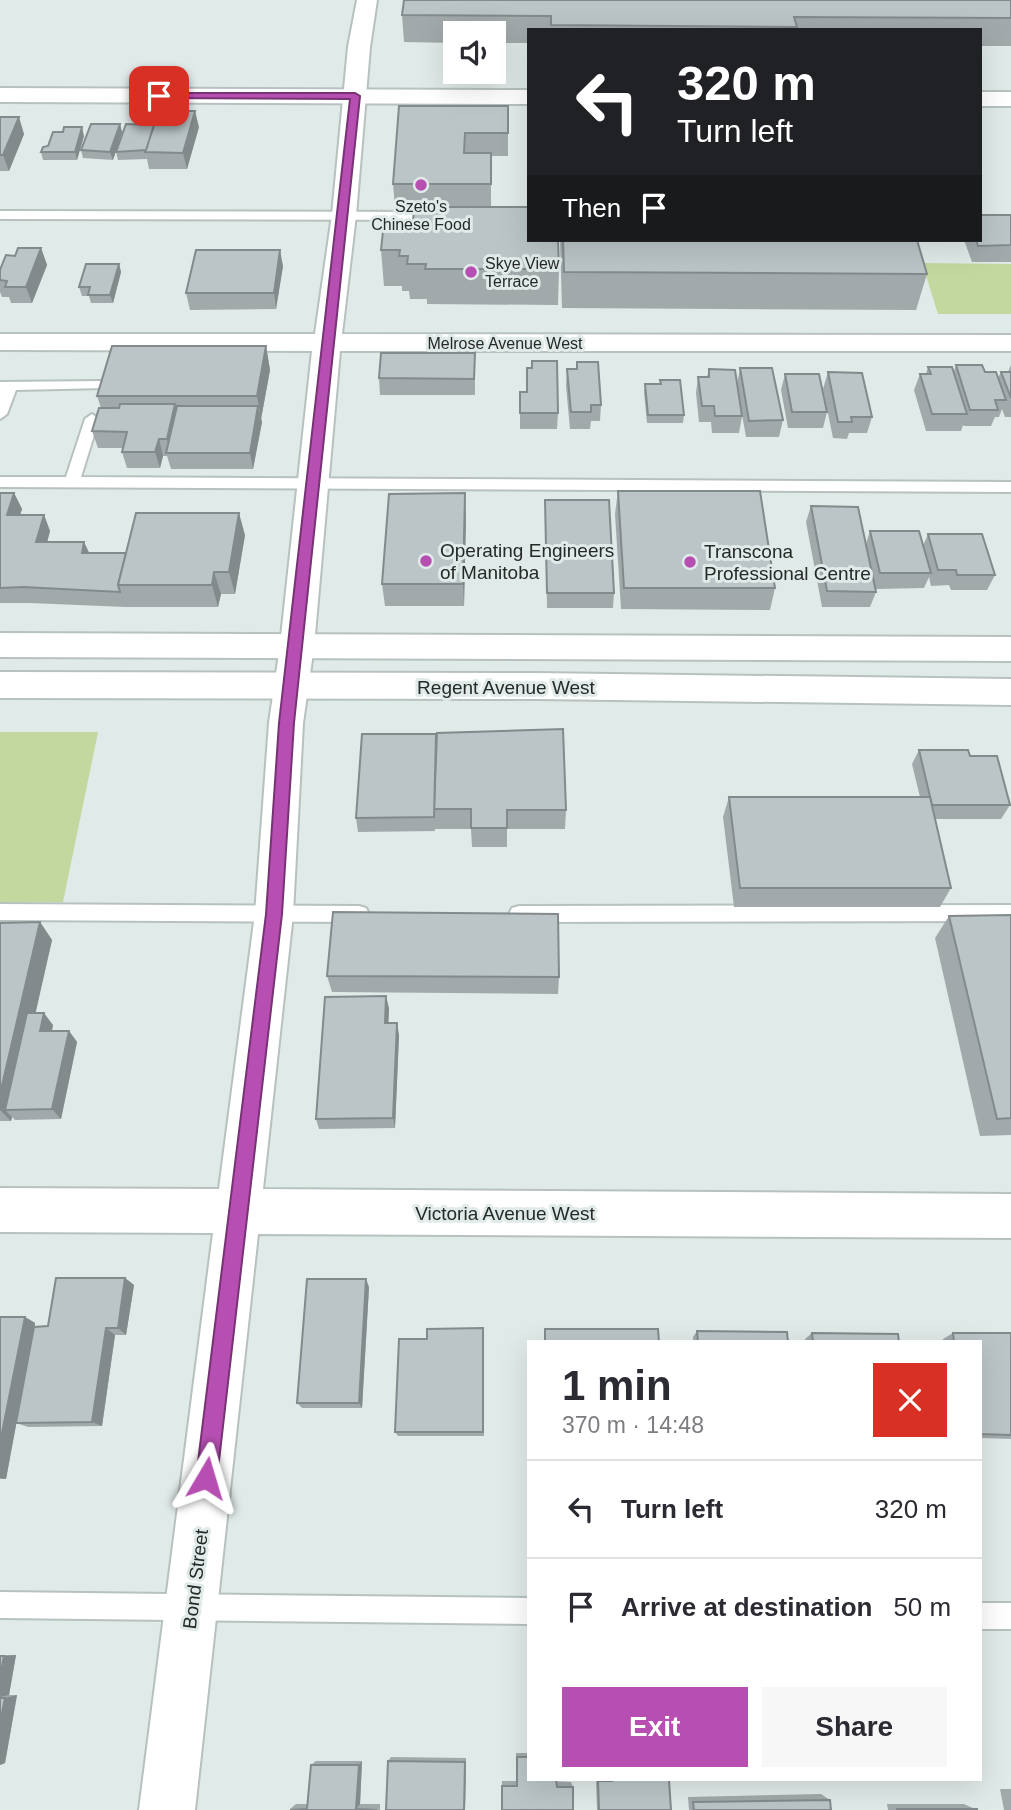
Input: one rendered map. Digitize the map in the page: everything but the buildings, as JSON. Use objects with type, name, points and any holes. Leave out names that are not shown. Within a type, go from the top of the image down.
[{"type":"street","name":"Bond Street","points":[[167,1810],[274,914],[286,723],[297,646],[327,343],[344,215],[359,47],[367,0]]},
{"type":"street","points":[[0,95],[527,97]]},
{"type":"street","points":[[982,99],[1011,99]]},
{"type":"street","name":"Melrose Avenue West","points":[[0,342],[112,348],[327,343],[1011,343]]},
{"type":"street","points":[[0,645],[1011,649]]},
{"type":"street","name":"Regent Avenue West","points":[[0,685],[1011,692]]},
{"type":"street","name":"Victoria Avenue West","points":[[0,1210],[1011,1216]]},
{"type":"lane","points":[[0,215],[450,216]]},
{"type":"lane","points":[[0,414],[5,386],[102,385]]},
{"type":"lane","points":[[72,483],[92,419]]},
{"type":"lane","points":[[0,482],[1011,487]]},
{"type":"lane","points":[[0,912],[384,914]]},
{"type":"lane","points":[[495,914],[1011,913]]},
{"type":"lane","points":[[0,1605],[527,1611]]},
{"type":"lane","points":[[982,1616],[1011,1616]]},
{"type":"green space","points":[[922,263],[1011,264],[1011,314],[938,314]]},
{"type":"green space","points":[[0,732],[98,732],[63,902],[0,902]]},
{"type":"place","name":"Szeto's Chinese Food","points":[[421,185]]},
{"type":"place","name":"Skye View Terrace","points":[[471,272]]},
{"type":"place","name":"Operating Engineers of Manitoba","points":[[426,561]]},
{"type":"place","name":"Transcona Professional Centre","points":[[690,562]]},
{"type":"route","points":[[159,96],[355,96],[344,215],[324,366],[297,646],[286,723],[274,914],[206,1478]]}]
